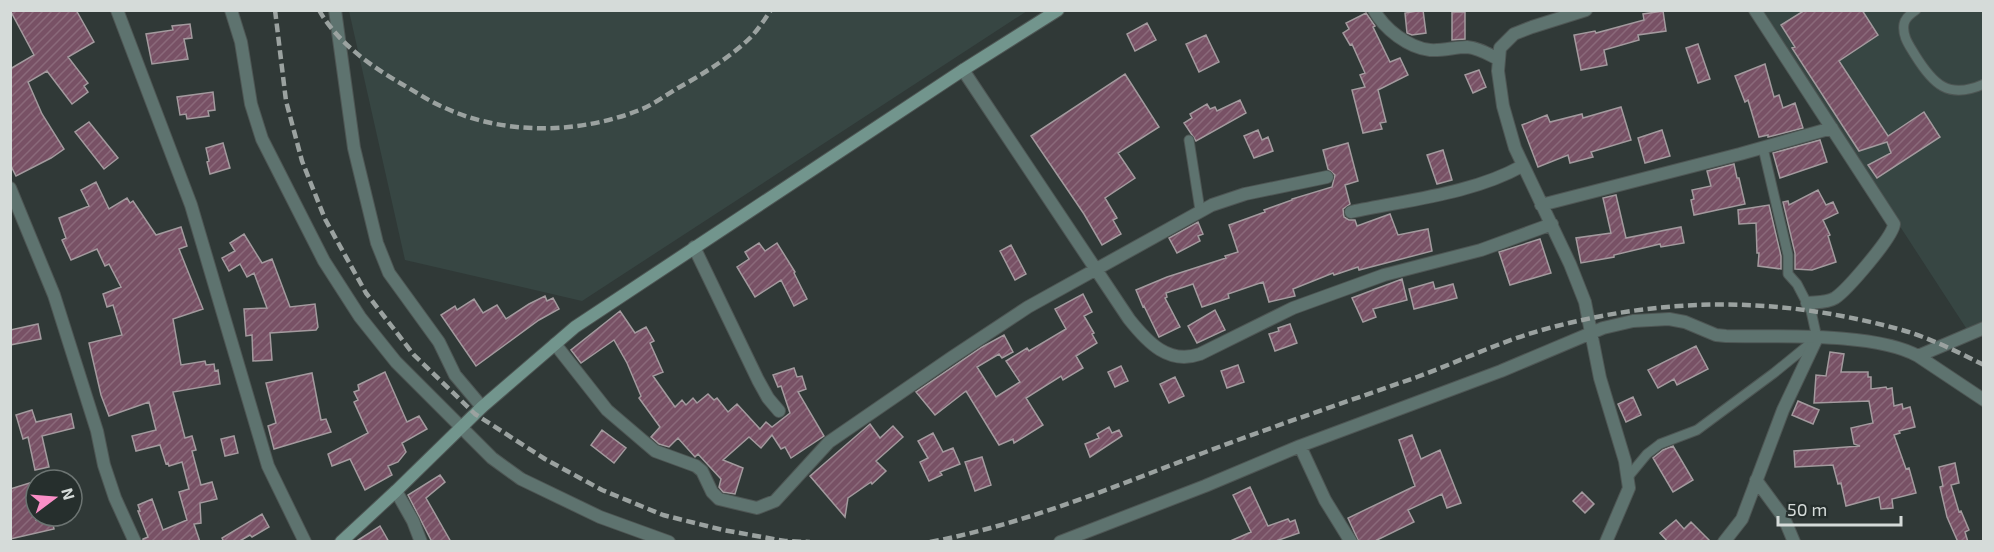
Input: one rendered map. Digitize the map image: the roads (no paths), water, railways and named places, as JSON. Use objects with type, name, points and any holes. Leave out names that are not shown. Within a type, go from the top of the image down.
[{"type":"street","points":[[117,10],[191,205],[268,465],[305,542]]},
{"type":"street","points":[[231,10],[241,42],[251,104],[262,140],[324,261],[360,317],[396,362],[492,458],[521,479],[600,517],[669,542]]},
{"type":"street","points":[[335,10],[341,39],[346,97],[354,148],[377,243],[389,273],[439,342],[455,375],[482,407]]},
{"type":"street","points":[[341,542],[482,407],[575,327],[963,69],[1059,10]]},
{"type":"street","points":[[1374,10],[1378,18],[1389,29],[1418,48],[1438,50],[1468,47],[1479,49],[1498,59]]},
{"type":"street","points":[[1586,10],[1514,34],[1500,48],[1498,59],[1507,127],[1522,166],[1552,224],[1585,302],[1600,378],[1628,477],[1629,488],[1626,497],[1606,542]]},
{"type":"street","points":[[1755,10],[1893,220],[1894,228],[1880,249],[1837,296],[1827,301],[1807,303]]},
{"type":"street","points":[[963,69],[1140,333],[1169,355],[1179,358],[1190,358],[1293,308],[1384,275],[1481,250],[1552,224]]},
{"type":"street","points":[[1541,205],[1832,128]]},
{"type":"street","points":[[1351,212],[1480,185],[1501,178],[1522,166]]},
{"type":"street","points":[[555,344],[607,410],[654,451],[696,466],[702,471],[712,492],[719,499],[757,508],[775,501],[829,442],[1009,320],[1095,269],[1200,210],[1245,194],[1327,177]]},
{"type":"street","points":[[10,188],[54,295],[83,385],[115,498],[135,542]]},
{"type":"street","points":[[694,247],[758,380],[768,398],[779,411]]},
{"type":"street","points":[[1060,542],[1300,446],[1501,371],[1591,333],[1633,321],[1669,319],[1685,322],[1716,335],[1726,336],[1817,338],[1894,346],[1908,350],[1983,399]]},
{"type":"street","points":[[1918,356],[1983,328]]},
{"type":"street","points":[[1724,542],[1742,519],[1783,410],[1817,338]]},
{"type":"street","points":[[1300,446],[1325,500],[1351,542]]},
{"type":"street","points":[[1756,480],[1784,518],[1794,542]]},
{"type":"street","points":[[396,491],[413,520],[421,542]]},
{"type":"lane","points":[[1916,10],[1904,22],[1904,31],[1906,40],[1930,78],[1943,87],[1958,91],[1983,84]]},
{"type":"lane","points":[[1189,140],[1200,210]]},
{"type":"lane","points":[[1628,477],[1647,454],[1660,444],[1697,430],[1817,338],[1807,303],[1797,284],[1788,274],[1788,255],[1763,147]]},
{"type":"railway","points":[[275,10],[286,101],[302,161],[325,219],[366,293],[414,355],[475,414],[545,459],[602,490],[663,515],[723,530],[785,541],[810,542]]},
{"type":"railway","points":[[319,10],[336,34],[358,54],[382,72],[434,103],[491,123],[542,128],[594,123],[646,107],[707,71],[735,51],[760,27],[771,10]]},
{"type":"railway","points":[[930,542],[1034,515],[1256,433],[1417,377],[1526,335],[1587,319],[1632,311],[1722,304],[1811,311],[1912,333],[1984,365]]}]
